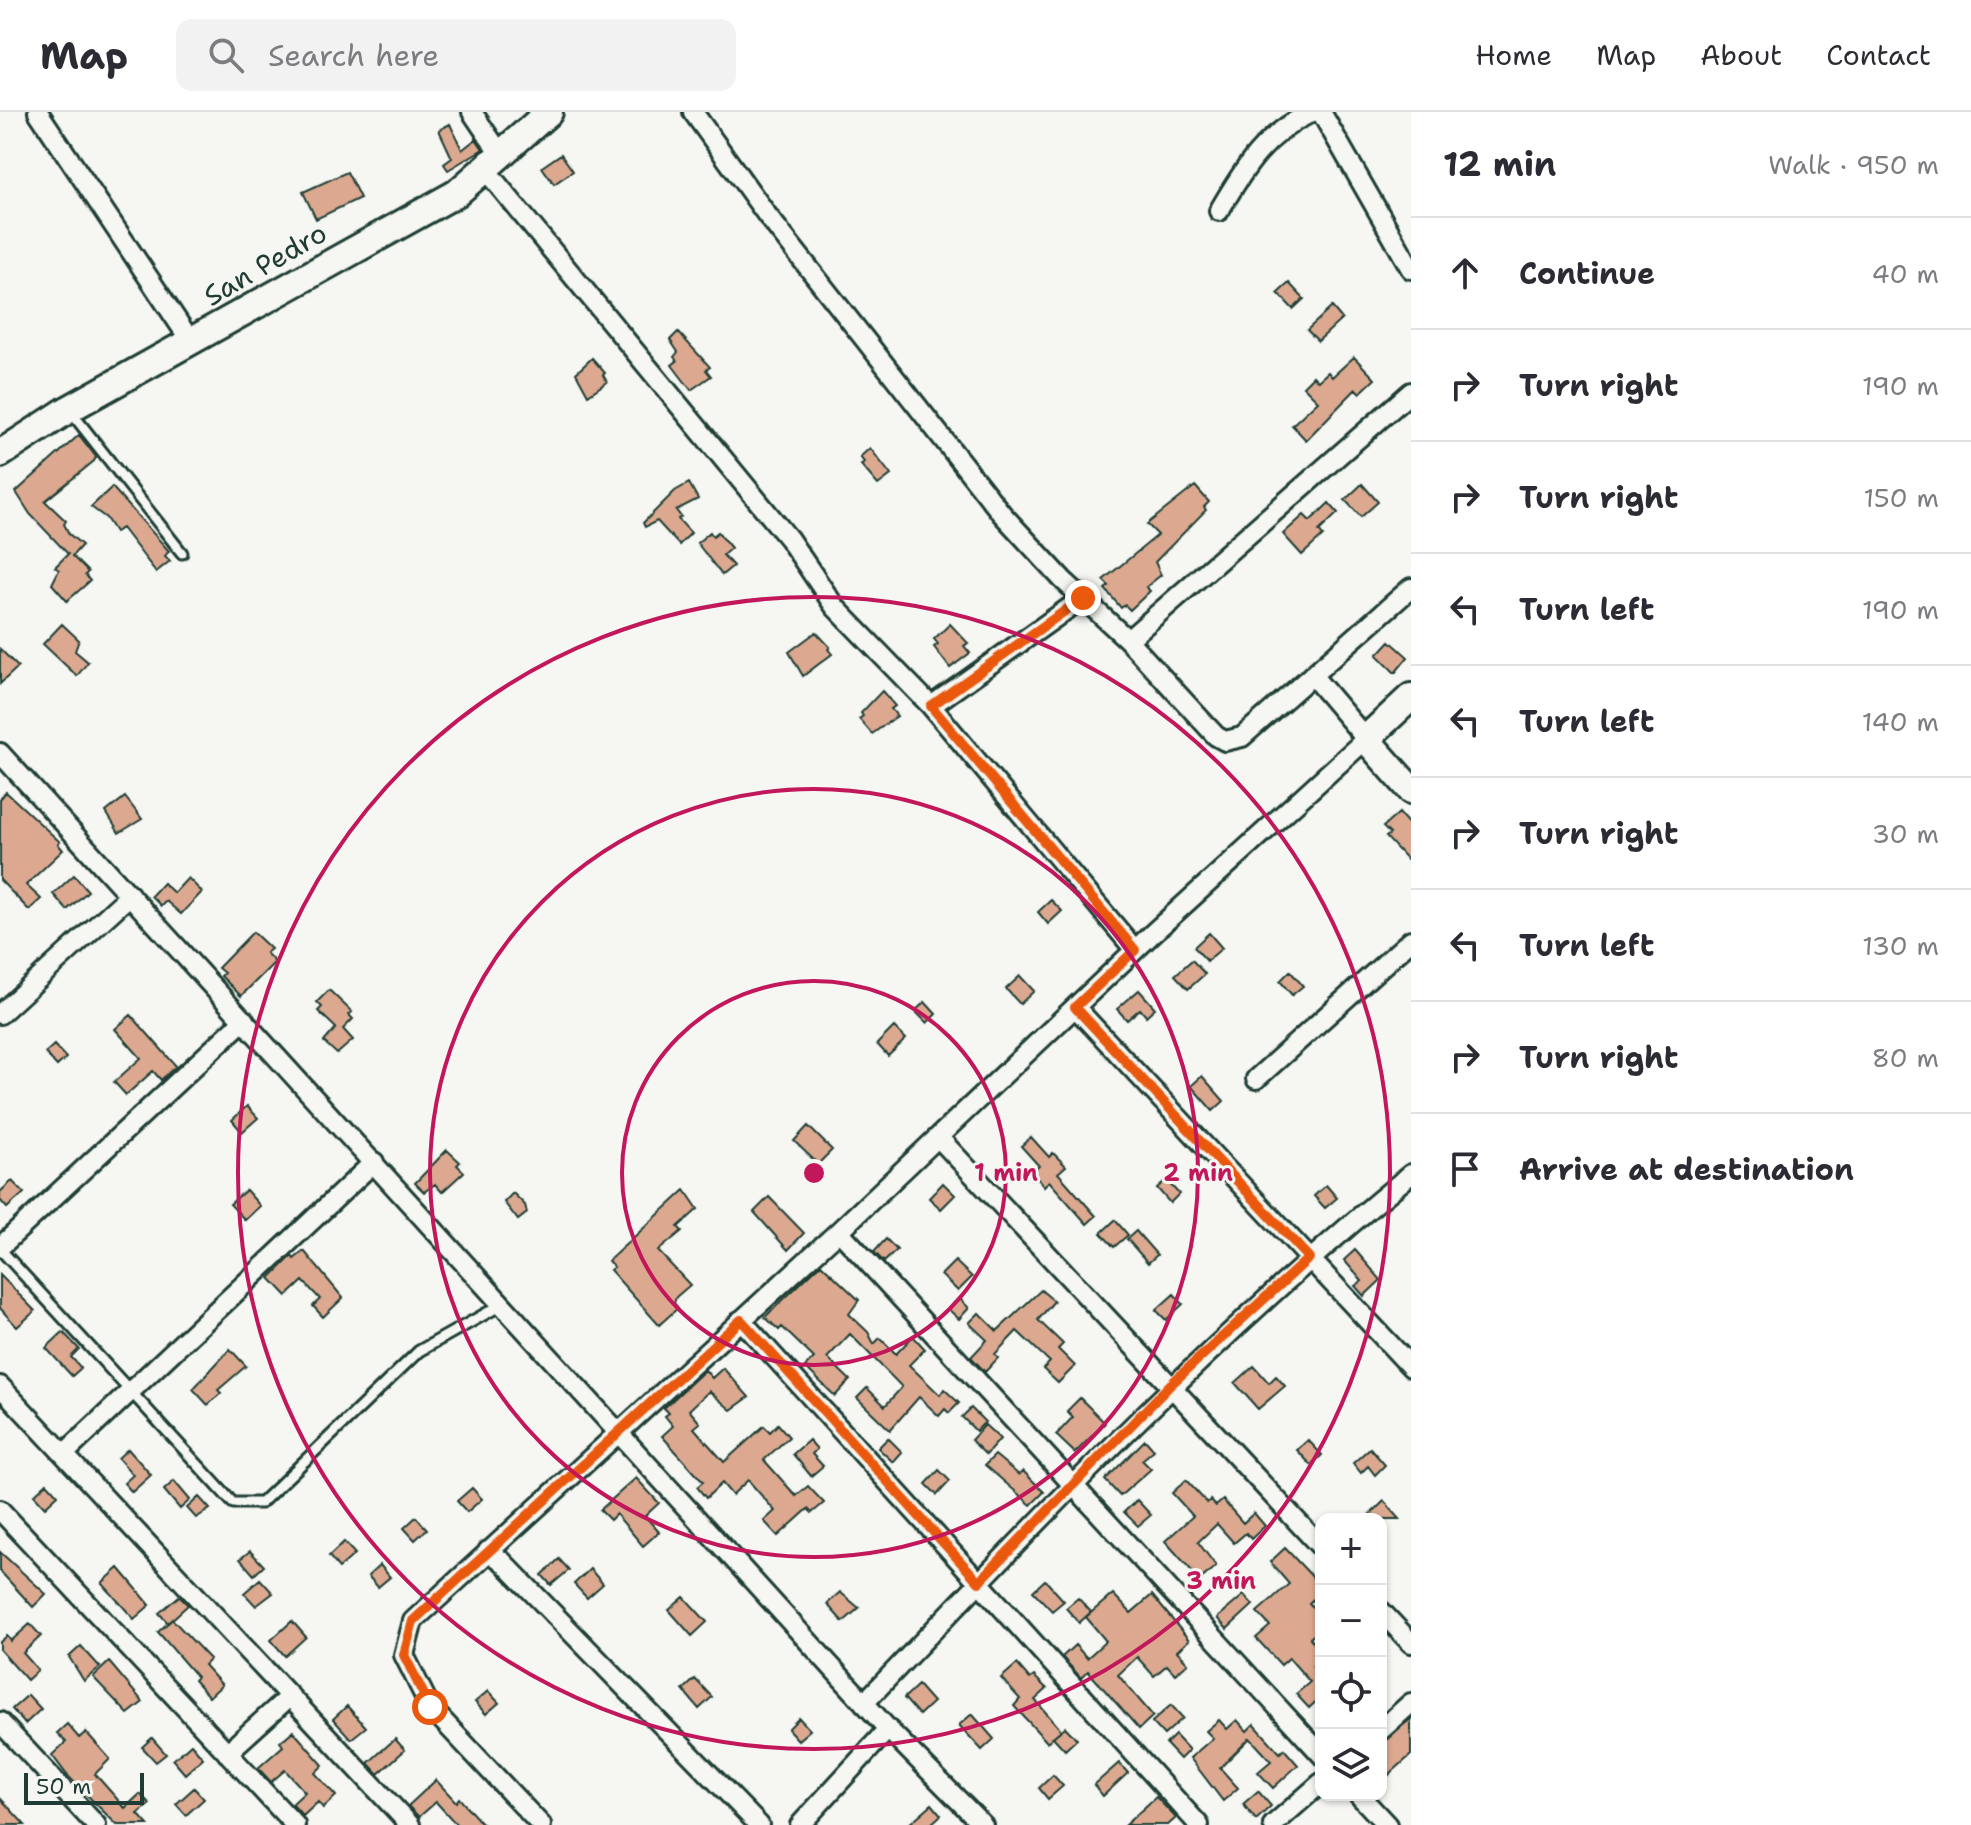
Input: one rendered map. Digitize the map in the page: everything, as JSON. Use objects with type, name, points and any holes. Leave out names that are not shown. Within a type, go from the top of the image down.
[{"type":"street","points":[[38,112],[192,343]]},
{"type":"street","points":[[472,112],[493,162],[789,539],[835,607],[931,706],[1135,950]]},
{"type":"street","name":"San Pedro","points":[[0,454],[69,409],[457,193],[549,112]]},
{"type":"street","points":[[693,112],[767,215],[928,422],[1042,559],[1128,640],[1208,727],[1225,741],[1242,737],[1411,588]]},
{"type":"street","points":[[1219,211],[1242,172],[1269,138],[1312,112]]},
{"type":"street","points":[[1321,112],[1411,269]]},
{"type":"street","points":[[1128,640],[1411,392]]},
{"type":"street","points":[[931,706],[1083,598]]},
{"type":"street","points":[[1312,675],[1411,790]]},
{"type":"street","points":[[541,1825],[430,1707],[404,1655],[413,1621],[839,1231],[1135,950],[1411,697]]},
{"type":"street","points":[[4,764],[130,895],[864,1703],[983,1825]]},
{"type":"street","points":[[0,1014],[130,895]]},
{"type":"street","points":[[1256,1079],[1411,940]]},
{"type":"street","points":[[1075,1007],[1411,1367]]},
{"type":"street","points":[[0,1248],[244,1020]]},
{"type":"street","points":[[938,1137],[1315,1541]]},
{"type":"street","points":[[64,1454],[374,1162]]},
{"type":"street","points":[[864,1703],[1170,1385],[1309,1258],[1411,1174]]},
{"type":"street","points":[[839,1231],[1074,1482],[1315,1747]]},
{"type":"street","points":[[741,1320],[1199,1825]]},
{"type":"street","points":[[0,1386],[410,1825]]},
{"type":"street","points":[[0,1511],[295,1825]]},
{"type":"street","points":[[488,1551],[502,1561],[759,1825]]},
{"type":"street","points":[[1387,1617],[1411,1643]]},
{"type":"street","points":[[227,1753],[290,1696]]},
{"type":"street","points":[[1382,1729],[1411,1703]]},
{"type":"street","points":[[0,1722],[96,1825]]},
{"type":"street","points":[[800,1825],[888,1729]]},
{"type":"street","points":[[1273,1825],[1315,1788]]},
{"type":"street","points":[[1365,1801],[1387,1825]]},
{"type":"lane","points":[[69,409],[182,553]]},
{"type":"lane","points":[[0,1248],[233,1503],[261,1503],[419,1351],[503,1304]]},
{"type":"building","points":[[450,124],[462,150],[476,139],[483,149],[448,170],[444,164],[452,158],[439,130]]},
{"type":"building","points":[[561,154],[573,171],[554,184],[542,167]]},
{"type":"building","points":[[347,172],[360,198],[316,219],[303,192]]},
{"type":"building","points":[[1289,283],[1304,299],[1293,309],[1278,293]]},
{"type":"building","points":[[1332,307],[1342,319],[1318,341],[1307,330]]},
{"type":"building","points":[[678,332],[710,367],[706,370],[711,376],[691,390],[672,365],[677,361],[674,357],[678,352],[670,340]]},
{"type":"building","points":[[1354,357],[1375,379],[1360,393],[1356,389],[1306,440],[1292,425],[1318,401],[1303,386],[1313,376],[1318,381],[1328,372],[1332,377]]},
{"type":"building","points":[[592,358],[605,373],[607,382],[588,395],[576,373]]},
{"type":"building","points":[[79,435],[96,457],[94,461],[45,501],[66,521],[64,524],[69,534],[82,545],[72,556],[88,572],[85,575],[90,581],[67,601],[52,584],[59,570],[55,567],[68,554],[30,514],[16,492]]},
{"type":"building","points":[[870,448],[891,475],[878,485],[861,465],[864,462],[860,457]]},
{"type":"building","points":[[689,483],[698,499],[676,510],[681,517],[678,519],[691,533],[679,545],[657,521],[645,527],[643,523],[675,491]]},
{"type":"building","points":[[1362,484],[1378,502],[1361,517],[1345,500]]},
{"type":"building","points":[[1195,486],[1209,502],[1204,507],[1206,510],[1155,562],[1161,575],[1146,587],[1150,591],[1130,610],[1125,605],[1121,608],[1105,589],[1109,586],[1103,580],[1158,535],[1147,524]]},
{"type":"building","points":[[112,487],[169,551],[165,556],[170,561],[156,572],[122,528],[115,532],[106,518],[91,507]]},
{"type":"building","points":[[1329,503],[1338,513],[1319,531],[1323,536],[1302,555],[1283,534],[1304,515],[1310,521]]},
{"type":"building","points":[[710,532],[713,536],[718,532],[731,548],[723,555],[733,566],[722,575],[697,543]]},
{"type":"building","points":[[62,624],[79,640],[75,651],[88,662],[77,676],[43,644]]},
{"type":"building","points":[[950,624],[968,643],[964,646],[970,653],[950,668],[934,647],[938,644],[934,639]]},
{"type":"building","points":[[816,632],[830,647],[828,649],[832,654],[803,676],[789,652]]},
{"type":"building","points":[[1390,641],[1408,657],[1395,673],[1377,655]]},
{"type":"building","points":[[0,649],[18,667],[0,684]]},
{"type":"building","points":[[882,691],[895,706],[891,709],[897,716],[872,734],[859,719]]},
{"type":"building","points":[[6,792],[60,842],[58,844],[63,850],[26,885],[41,899],[29,910],[0,880],[0,799]]},
{"type":"building","points":[[125,797],[142,819],[119,833],[106,812]]},
{"type":"building","points":[[1399,813],[1411,827],[1411,864],[1386,837],[1390,834],[1383,827]]},
{"type":"building","points":[[74,875],[88,891],[67,910],[53,894]]},
{"type":"building","points":[[188,878],[202,892],[181,914],[166,901],[161,906],[151,896],[163,883],[174,893]]},
{"type":"building","points":[[1051,900],[1062,911],[1048,924],[1038,912]]},
{"type":"building","points":[[253,932],[271,949],[266,953],[275,962],[241,996],[221,976],[224,973],[218,968]]},
{"type":"building","points":[[1209,933],[1222,948],[1207,961],[1194,947]]},
{"type":"building","points":[[1192,960],[1205,974],[1188,989],[1175,975]]},
{"type":"building","points":[[1290,971],[1303,986],[1292,995],[1280,981]]},
{"type":"building","points":[[1020,976],[1034,991],[1020,1004],[1006,989]]},
{"type":"building","points":[[329,990],[352,1012],[349,1015],[353,1019],[343,1029],[353,1040],[337,1054],[324,1042],[336,1028],[318,1011],[322,1007],[317,1002]]},
{"type":"building","points":[[1139,990],[1155,1008],[1146,1016],[1140,1009],[1127,1020],[1117,1009]]},
{"type":"building","points":[[925,1002],[936,1014],[927,1023],[915,1011]]},
{"type":"building","points":[[131,1015],[176,1066],[161,1080],[153,1071],[126,1095],[114,1082],[141,1058],[115,1029]]},
{"type":"building","points":[[894,1027],[906,1039],[888,1056],[877,1044]]},
{"type":"building","points":[[54,1045],[66,1058],[57,1066],[45,1053]]},
{"type":"building","points":[[1202,1076],[1224,1101],[1213,1111],[1191,1086]]},
{"type":"building","points":[[247,1106],[258,1118],[242,1132],[232,1120]]},
{"type":"building","points":[[808,1126],[832,1150],[818,1164],[794,1141]]},
{"type":"building","points":[[1031,1137],[1049,1157],[1053,1153],[1066,1166],[1058,1173],[1096,1216],[1087,1224],[1049,1181],[1044,1186],[1032,1172],[1039,1166],[1021,1146]]},
{"type":"building","points":[[447,1150],[460,1162],[457,1165],[464,1172],[442,1192],[435,1184],[424,1192],[415,1183]]},
{"type":"building","points":[[1166,1180],[1179,1194],[1170,1203],[1157,1188]]},
{"type":"building","points":[[12,1181],[24,1193],[7,1208],[0,1200],[0,1192]]},
{"type":"building","points":[[943,1183],[955,1195],[941,1209],[929,1198]]},
{"type":"building","points":[[1326,1185],[1337,1198],[1325,1208],[1314,1196]]},
{"type":"building","points":[[246,1190],[260,1206],[245,1220],[230,1204]]},
{"type":"building","points":[[685,1190],[698,1209],[678,1227],[682,1231],[658,1251],[690,1285],[676,1297],[674,1303],[678,1308],[659,1325],[610,1270],[614,1267],[608,1261]]},
{"type":"building","points":[[513,1193],[525,1205],[527,1213],[518,1220],[504,1202]]},
{"type":"building","points":[[769,1197],[804,1233],[788,1250],[754,1212]]},
{"type":"building","points":[[1115,1220],[1128,1235],[1114,1247],[1101,1233]]},
{"type":"building","points":[[1136,1231],[1157,1255],[1148,1263],[1127,1239]]},
{"type":"building","points":[[886,1239],[897,1250],[884,1262],[874,1252]]},
{"type":"building","points":[[1355,1250],[1381,1280],[1364,1296],[1355,1286],[1362,1281],[1344,1260]]},
{"type":"building","points":[[304,1251],[343,1298],[323,1317],[313,1306],[320,1299],[303,1281],[287,1296],[270,1278],[292,1256],[294,1259]]},
{"type":"building","points":[[955,1261],[972,1277],[958,1291],[941,1275]]},
{"type":"building","points":[[821,1264],[859,1300],[849,1314],[868,1332],[874,1344],[880,1338],[896,1354],[913,1336],[925,1349],[909,1365],[940,1395],[944,1389],[959,1403],[949,1413],[945,1409],[939,1416],[919,1397],[890,1430],[857,1398],[867,1388],[885,1406],[902,1387],[850,1334],[827,1358],[850,1380],[835,1396],[805,1367],[814,1358],[782,1327],[779,1330],[765,1317]]},
{"type":"building","points":[[0,1275],[35,1311],[17,1327],[0,1308]]},
{"type":"building","points":[[1041,1290],[1054,1301],[1038,1320],[1063,1344],[1058,1349],[1075,1366],[1058,1383],[1043,1369],[1050,1362],[1017,1331],[995,1354],[998,1358],[985,1372],[971,1357],[987,1340],[969,1323],[979,1313],[997,1331]]},
{"type":"building","points":[[1174,1294],[1183,1304],[1166,1320],[1156,1310]]},
{"type":"building","points":[[959,1298],[969,1308],[959,1319],[948,1309]]},
{"type":"building","points":[[63,1332],[79,1349],[71,1357],[81,1368],[72,1376],[46,1348]]},
{"type":"building","points":[[230,1349],[246,1366],[218,1390],[221,1393],[208,1405],[193,1389]]},
{"type":"building","points":[[1254,1366],[1269,1383],[1276,1376],[1285,1386],[1258,1409],[1235,1383]]},
{"type":"building","points":[[723,1368],[749,1397],[731,1410],[709,1391],[689,1410],[700,1423],[694,1428],[724,1462],[764,1426],[770,1432],[778,1424],[789,1437],[764,1460],[796,1496],[808,1486],[824,1503],[812,1513],[808,1509],[778,1536],[764,1521],[775,1511],[748,1480],[732,1495],[722,1483],[706,1498],[697,1487],[703,1482],[662,1436],[673,1426],[665,1416],[669,1413],[664,1408],[705,1370],[712,1378]]},
{"type":"building","points":[[1080,1398],[1105,1423],[1075,1453],[1056,1435],[1073,1417],[1067,1411]]},
{"type":"building","points":[[971,1408],[985,1422],[976,1431],[962,1417]]},
{"type":"building","points":[[985,1425],[1000,1439],[986,1455],[971,1440]]},
{"type":"building","points":[[888,1438],[902,1452],[893,1462],[878,1448]]},
{"type":"building","points":[[809,1440],[817,1449],[812,1454],[823,1466],[811,1476],[793,1454]]},
{"type":"building","points":[[1145,1440],[1154,1450],[1142,1460],[1151,1469],[1120,1496],[1105,1480]]},
{"type":"building","points":[[1308,1440],[1322,1455],[1311,1465],[1297,1450]]},
{"type":"building","points":[[1370,1448],[1385,1465],[1375,1475],[1368,1466],[1361,1473],[1353,1463]]},
{"type":"building","points":[[128,1449],[151,1475],[132,1492],[124,1483],[133,1475],[118,1458]]},
{"type":"building","points":[[995,1455],[1019,1475],[1023,1471],[1044,1492],[1031,1505],[985,1465]]},
{"type":"building","points":[[939,1470],[950,1481],[937,1495],[926,1484]]},
{"type":"building","points":[[636,1478],[659,1503],[645,1516],[659,1532],[643,1546],[616,1514],[610,1520],[600,1510]]},
{"type":"building","points":[[1186,1480],[1207,1503],[1210,1500],[1216,1506],[1223,1500],[1243,1523],[1254,1513],[1265,1526],[1251,1539],[1246,1533],[1234,1543],[1217,1524],[1198,1542],[1216,1566],[1200,1580],[1165,1541],[1193,1516],[1172,1493]]},
{"type":"building","points":[[174,1481],[190,1500],[180,1509],[164,1490]]},
{"type":"building","points":[[47,1483],[58,1495],[45,1507],[34,1495]]},
{"type":"building","points":[[472,1488],[482,1499],[467,1512],[457,1501]]},
{"type":"building","points":[[199,1497],[210,1509],[196,1518],[187,1508]]},
{"type":"building","points":[[1137,1500],[1151,1515],[1138,1526],[1124,1512]]},
{"type":"building","points":[[1384,1501],[1400,1519],[1387,1519],[1387,1513],[1372,1513]]},
{"type":"building","points":[[416,1517],[427,1529],[415,1540],[404,1528]]},
{"type":"building","points":[[344,1542],[355,1554],[339,1568],[329,1556]]},
{"type":"building","points":[[1285,1548],[1315,1580],[1315,1598],[1309,1603],[1315,1610],[1315,1634],[1310,1638],[1315,1644],[1315,1702],[1309,1708],[1296,1694],[1310,1682],[1289,1658],[1281,1665],[1256,1638],[1270,1626],[1257,1612],[1289,1584],[1270,1562]]},
{"type":"building","points":[[250,1551],[264,1566],[254,1575],[240,1559]]},
{"type":"building","points":[[0,1552],[46,1594],[33,1607],[0,1571]]},
{"type":"building","points":[[559,1559],[569,1570],[551,1585],[542,1575]]},
{"type":"building","points":[[380,1565],[390,1577],[378,1587],[368,1576]]},
{"type":"building","points":[[119,1568],[150,1605],[134,1619],[102,1583]]},
{"type":"building","points":[[590,1569],[603,1584],[587,1598],[574,1584]]},
{"type":"building","points":[[260,1579],[273,1593],[256,1606],[244,1593]]},
{"type":"building","points":[[1045,1580],[1064,1601],[1052,1611],[1033,1591]]},
{"type":"building","points":[[840,1592],[859,1608],[843,1622],[827,1604]]},
{"type":"building","points":[[1113,1594],[1131,1613],[1152,1595],[1189,1640],[1177,1651],[1188,1663],[1175,1674],[1167,1665],[1154,1676],[1137,1657],[1118,1675],[1153,1716],[1139,1729],[1088,1671],[1081,1678],[1062,1657],[1075,1645],[1087,1658],[1106,1641],[1086,1617]]},
{"type":"building","points":[[1244,1595],[1253,1605],[1227,1629],[1217,1618]]},
{"type":"building","points":[[179,1596],[188,1605],[168,1623],[159,1613]]},
{"type":"building","points":[[684,1597],[707,1622],[692,1636],[669,1610]]},
{"type":"building","points":[[1078,1598],[1091,1612],[1079,1623],[1066,1608]]},
{"type":"building","points":[[172,1619],[210,1659],[204,1665],[222,1685],[209,1697],[194,1680],[197,1677],[158,1632]]},
{"type":"building","points":[[292,1621],[306,1637],[285,1656],[271,1640]]},
{"type":"building","points":[[30,1624],[41,1636],[23,1653],[38,1670],[27,1680],[0,1650],[0,1642],[7,1636],[11,1641]]},
{"type":"building","points":[[81,1646],[100,1667],[84,1681],[69,1657]]},
{"type":"building","points":[[109,1662],[143,1702],[128,1714],[93,1677]]},
{"type":"building","points":[[1017,1664],[1030,1679],[1034,1676],[1047,1689],[1035,1700],[1061,1730],[1047,1742],[1014,1706],[1020,1699],[1001,1678]]},
{"type":"building","points":[[695,1679],[712,1697],[699,1709],[683,1690]]},
{"type":"building","points":[[918,1685],[933,1702],[919,1715],[904,1698]]},
{"type":"building","points":[[488,1691],[499,1703],[486,1714],[475,1702]]},
{"type":"building","points":[[28,1695],[41,1709],[25,1724],[12,1709]]},
{"type":"building","points":[[1171,1705],[1183,1718],[1164,1735],[1152,1722]]},
{"type":"building","points":[[347,1706],[366,1727],[351,1739],[333,1719]]},
{"type":"building","points":[[972,1714],[994,1739],[982,1750],[959,1725]]},
{"type":"building","points":[[799,1718],[810,1730],[798,1740],[788,1729]]},
{"type":"building","points":[[1411,1719],[1411,1755],[1387,1777],[1387,1737]]},
{"type":"building","points":[[1219,1720],[1227,1729],[1237,1720],[1247,1731],[1254,1724],[1280,1753],[1284,1749],[1298,1765],[1273,1788],[1258,1772],[1271,1761],[1250,1738],[1220,1768],[1238,1788],[1223,1801],[1190,1758],[1213,1738],[1206,1731]]},
{"type":"building","points":[[67,1724],[79,1738],[86,1732],[110,1759],[95,1774],[125,1808],[140,1794],[150,1804],[138,1814],[148,1825],[117,1825],[67,1775],[52,1755],[66,1742],[57,1733]]},
{"type":"building","points":[[1065,1727],[1077,1739],[1065,1750],[1053,1737]]},
{"type":"building","points":[[293,1731],[323,1765],[315,1773],[336,1796],[323,1808],[318,1802],[303,1816],[292,1804],[305,1792],[285,1770],[271,1782],[258,1768],[283,1746],[280,1742]]},
{"type":"building","points":[[1175,1735],[1189,1750],[1180,1759],[1166,1744]]},
{"type":"building","points":[[152,1738],[166,1754],[156,1762],[142,1747]]},
{"type":"building","points":[[395,1739],[405,1750],[378,1774],[368,1763]]},
{"type":"building","points":[[191,1744],[203,1758],[185,1774],[173,1760]]},
{"type":"building","points":[[1119,1763],[1128,1773],[1103,1796],[1094,1785]]},
{"type":"building","points":[[1053,1775],[1063,1786],[1048,1799],[1039,1788]]},
{"type":"building","points":[[436,1780],[456,1802],[459,1798],[483,1825],[457,1825],[436,1802],[419,1817],[408,1806]]},
{"type":"building","points":[[194,1788],[204,1799],[186,1815],[176,1804]]},
{"type":"building","points":[[1258,1791],[1271,1806],[1256,1820],[1243,1804]]},
{"type":"building","points":[[1156,1797],[1176,1818],[1168,1825],[1125,1825]]},
{"type":"building","points":[[0,1798],[25,1825],[0,1825]]},
{"type":"building","points":[[932,1804],[941,1815],[930,1825],[908,1825]]},
{"type":"route","points":[[430,1707],[404,1655],[413,1621],[741,1320],[979,1582],[1170,1385],[1309,1258],[1075,1007],[1135,950],[931,706],[1083,598]]}]
